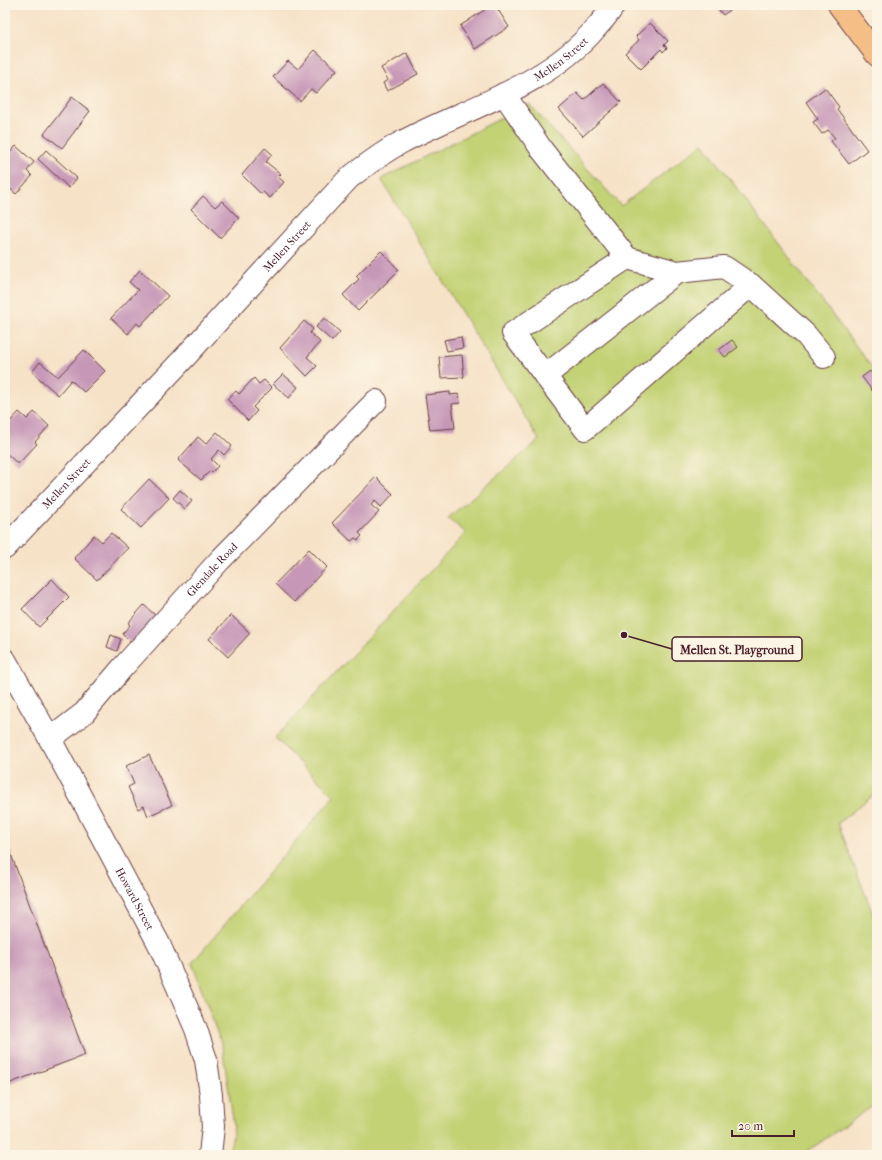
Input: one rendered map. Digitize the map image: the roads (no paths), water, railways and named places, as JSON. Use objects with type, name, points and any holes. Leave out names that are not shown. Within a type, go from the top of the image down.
[{"type":"main road","points":[[839,5],[877,54]]},
{"type":"street","name":"Mellen Street","points":[[5,548],[185,358],[349,178],[371,161],[401,142],[504,94],[545,72],[565,58],[589,36],[610,12],[614,5]]},
{"type":"street","points":[[504,94],[542,150],[627,258],[677,272],[724,266],[750,285],[806,334],[824,357]]},
{"type":"street","points":[[627,258],[513,333],[585,429],[750,285]]},
{"type":"street","points":[[545,376],[677,272]]},
{"type":"street","name":"Glendale Road","points":[[50,740],[84,713],[123,667],[220,560],[376,401]]},
{"type":"street","name":"Howard Street","points":[[5,660],[50,740],[159,944],[196,1029],[206,1060],[210,1095],[213,1127],[210,1155]]},
{"type":"place","name":"Mellen St. Playground","points":[[624,635]]}]
